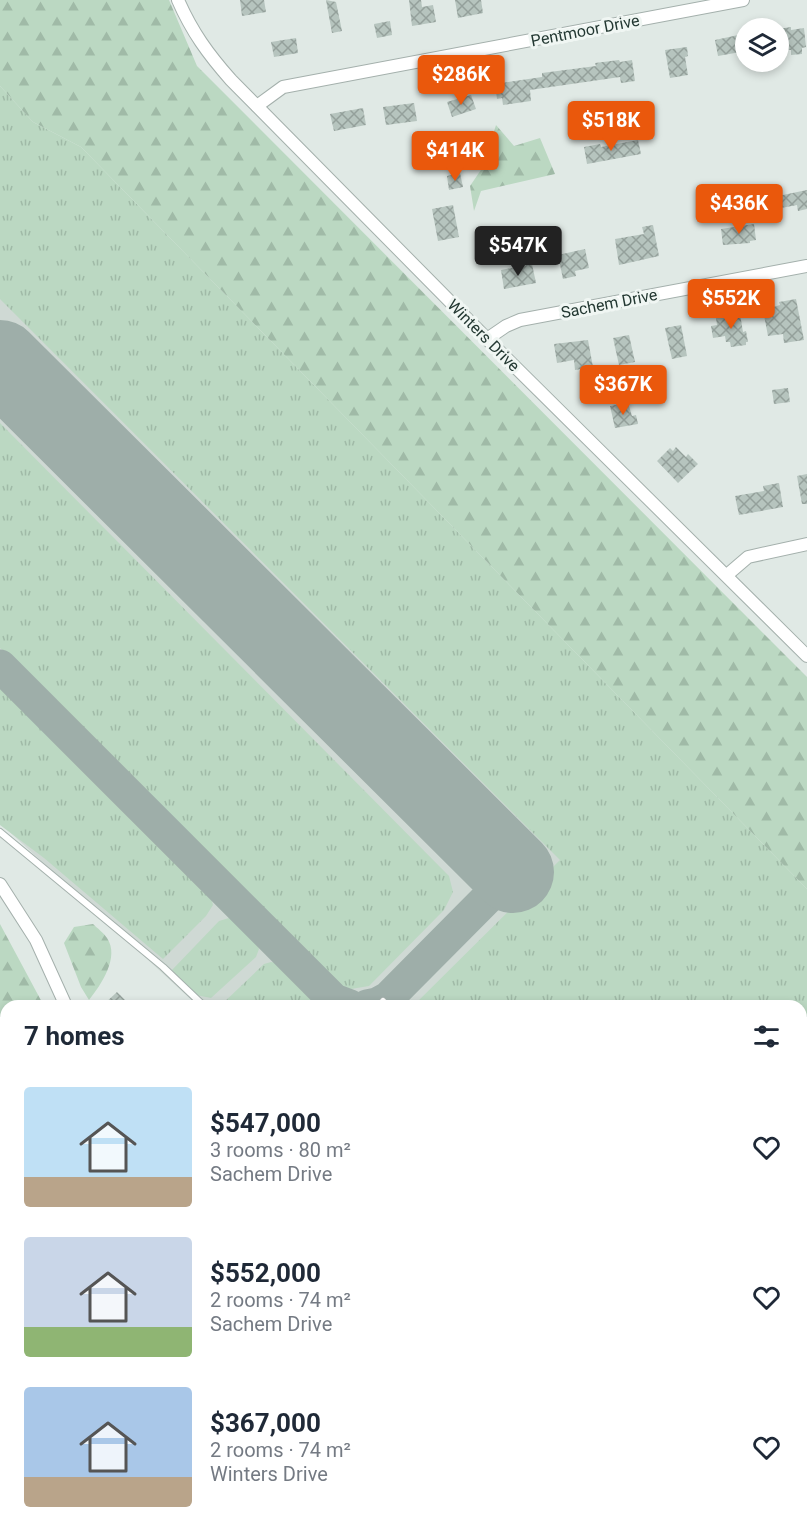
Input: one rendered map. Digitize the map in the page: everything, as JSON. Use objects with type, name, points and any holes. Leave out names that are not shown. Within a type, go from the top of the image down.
[{"type":"street","name":"Winters Drive","points":[[178,0],[200,44],[231,80],[487,339],[807,656]]},
{"type":"street","name":"Pentmoor Drive","points":[[257,106],[283,87],[743,0]]},
{"type":"street","name":"Sachem Drive","points":[[487,339],[520,320],[807,266]]},
{"type":"street","points":[[727,575],[748,557],[807,544]]},
{"type":"street","points":[[0,884],[36,940],[63,1000]]},
{"type":"lane","points":[[0,832],[163,967],[198,1000]]},
{"type":"shaded area","points":[[0,89],[807,903],[806,1000],[192,1000],[0,823]]},
{"type":"green space","points":[[0,0],[169,0],[197,66],[807,677],[807,889],[81,147],[33,122],[0,86]]},
{"type":"green space","points":[[0,86],[33,122],[81,147],[807,889],[807,1000],[419,1000],[560,860],[0,299]]},
{"type":"green space","points":[[496,125],[514,146],[540,138],[555,174],[481,191],[474,211],[470,186],[491,155],[491,141]]},
{"type":"green space","points":[[0,423],[449,876],[453,892],[444,910],[369,986],[351,989],[331,982],[0,648]]},
{"type":"green space","points":[[0,684],[210,893],[213,905],[206,916],[163,959],[44,858],[0,825]]},
{"type":"green space","points":[[229,918],[244,926],[254,938],[259,949],[256,957],[211,998],[196,995],[172,970],[219,921]]},
{"type":"green space","points":[[0,924],[41,1000],[0,1000]]},
{"type":"green space","points":[[93,924],[107,938],[111,954],[107,971],[89,1000],[81,987],[64,943],[74,927]]},
{"type":"green space","points":[[271,962],[283,964],[317,1000],[226,1000],[264,964]]},
{"type":"building","points":[[240,0],[264,0],[266,12],[242,16]]},
{"type":"building","points":[[326,0],[336,2],[342,31],[332,33]]},
{"type":"building","points":[[409,0],[421,0],[422,7],[433,5],[436,22],[412,26]]},
{"type":"building","points":[[455,0],[481,0],[483,13],[458,18]]},
{"type":"building","points":[[390,21],[392,35],[377,38],[374,24]]},
{"type":"building","points":[[789,27],[791,30],[804,28],[806,47],[802,48],[802,54],[791,55]]},
{"type":"building","points":[[735,36],[735,53],[718,56],[715,40]]},
{"type":"building","points":[[296,38],[298,53],[274,57],[271,42]]},
{"type":"building","points":[[687,47],[688,56],[685,57],[688,75],[670,78],[665,50]]},
{"type":"building","points":[[619,60],[620,62],[632,60],[635,81],[621,83],[620,77],[530,90],[531,101],[503,105],[502,98],[497,99],[495,84],[542,77],[542,73],[596,66],[595,63]]},
{"type":"building","points":[[471,95],[476,109],[452,117],[447,102]]},
{"type":"building","points":[[414,103],[417,121],[386,125],[383,107]]},
{"type":"building","points":[[363,108],[366,125],[334,131],[330,114]]},
{"type":"building","points":[[638,140],[641,154],[587,164],[584,147],[600,144],[601,147]]},
{"type":"building","points":[[460,173],[463,187],[449,190],[447,176]]},
{"type":"building","points":[[807,190],[807,209],[798,211],[797,205],[781,208],[778,196]]},
{"type":"building","points":[[453,205],[459,237],[438,241],[432,209]]},
{"type":"building","points":[[754,224],[756,240],[750,243],[723,245],[721,229]]},
{"type":"building","points":[[653,225],[659,256],[619,265],[615,239],[644,234],[642,227]]},
{"type":"building","points":[[585,249],[589,268],[575,271],[576,276],[563,279],[558,255]]},
{"type":"building","points":[[532,264],[536,283],[504,289],[501,270]]},
{"type":"building","points":[[796,299],[804,340],[784,343],[783,334],[768,336],[763,310],[780,305],[779,302]]},
{"type":"building","points":[[740,314],[743,332],[746,331],[748,342],[746,345],[731,347],[730,342],[726,342],[725,336],[713,338],[711,326],[717,325],[716,318]]},
{"type":"building","points":[[681,325],[687,356],[672,359],[665,328]]},
{"type":"building","points":[[629,335],[635,362],[619,365],[613,338]]},
{"type":"building","points":[[588,340],[593,367],[575,370],[574,360],[557,363],[554,344]]},
{"type":"building","points":[[788,388],[790,402],[774,404],[772,390]]},
{"type":"building","points":[[628,403],[632,416],[636,415],[638,424],[615,428],[610,406]]},
{"type":"building","points":[[676,447],[698,464],[678,483],[657,461],[670,448],[673,451]]},
{"type":"building","points":[[807,474],[807,504],[802,504],[797,476]]},
{"type":"building","points":[[779,483],[783,507],[739,515],[735,496],[764,491],[763,486]]},
{"type":"building","points":[[117,992],[125,1000],[108,1000]]},
{"type":"taxiway","points":[[0,666],[334,1000]]},
{"type":"taxiway","points":[[384,1000],[513,872]]},
{"type":"runway","points":[[0,361],[513,872]]}]
